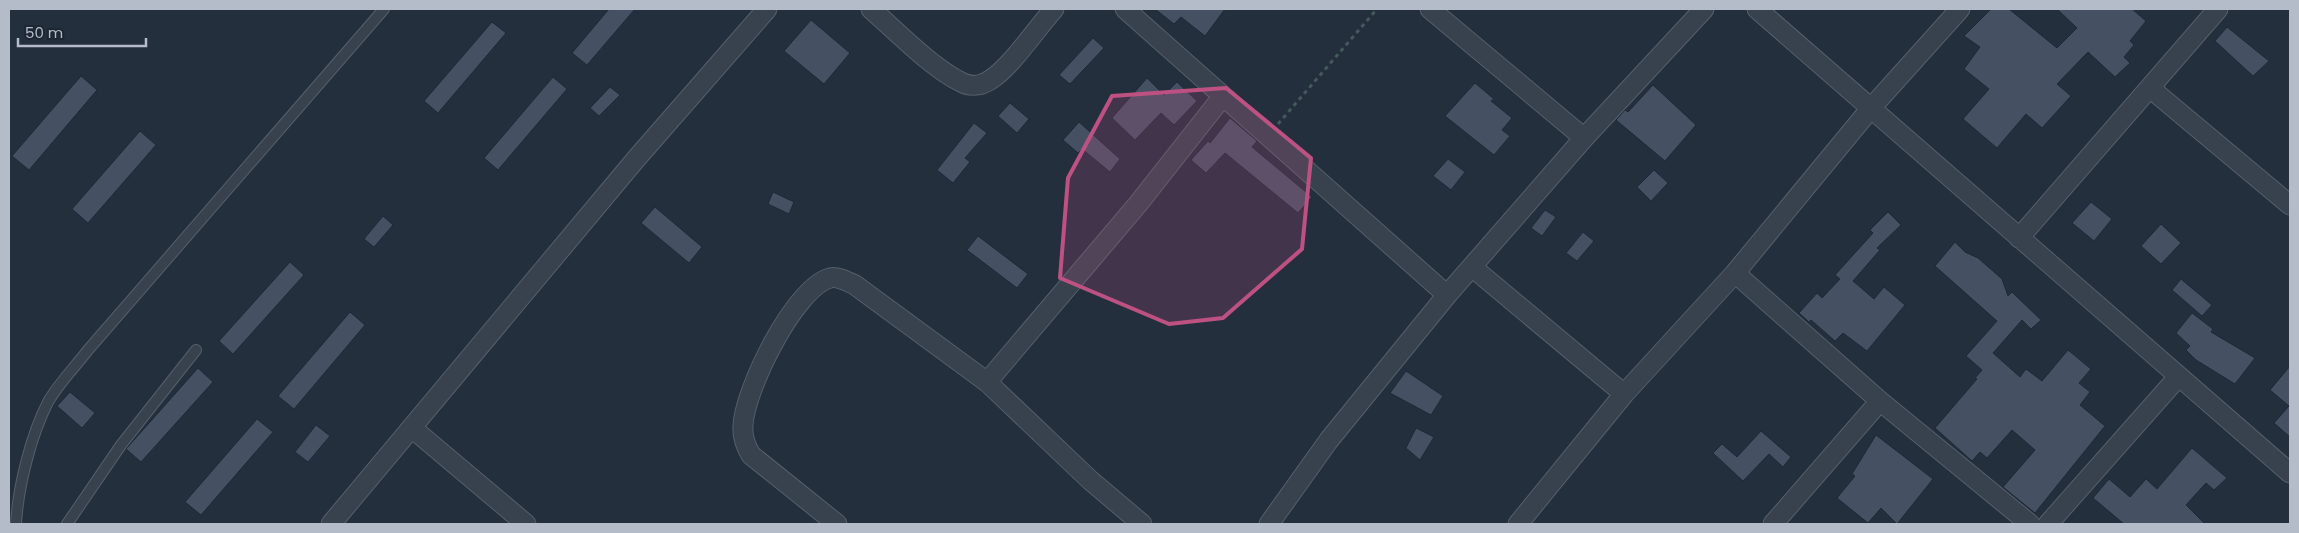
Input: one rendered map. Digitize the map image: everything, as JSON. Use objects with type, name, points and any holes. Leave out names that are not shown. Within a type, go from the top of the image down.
[{"type":"street","points":[[331,524],[630,166],[767,9]]},
{"type":"street","points":[[872,9],[932,62],[961,82],[972,85],[989,81],[1000,72],[1054,9]]},
{"type":"street","points":[[1125,9],[1447,295]]},
{"type":"street","points":[[1430,9],[1584,138]]},
{"type":"street","points":[[1270,524],[1329,440],[1447,295],[1584,138],[1704,9]]},
{"type":"street","points":[[1757,9],[2290,473]]},
{"type":"street","points":[[1518,524],[1624,394],[1735,273],[1871,108],[1960,9]]},
{"type":"street","points":[[2019,238],[2218,9]]},
{"type":"street","points":[[2150,88],[2290,205]]},
{"type":"street","points":[[987,382],[1138,204],[1223,96]]},
{"type":"street","points":[[1472,267],[1624,394]]},
{"type":"street","points":[[1735,273],[1880,401],[2030,524]]},
{"type":"street","points":[[838,524],[751,455],[744,444],[742,428],[745,407],[765,355],[797,307],[817,286],[830,278],[855,285],[987,382],[1090,480],[1142,524]]},
{"type":"street","points":[[2048,524],[2179,376]]},
{"type":"street","points":[[1773,524],[1880,401]]},
{"type":"street","points":[[412,428],[526,524]]},
{"type":"lane","points":[[16,524],[17,503],[33,442],[48,402],[88,350],[384,9]]},
{"type":"lane","points":[[67,524],[121,445],[196,350]]},
{"type":"path","points":[[1268,136],[1377,9]]},
{"type":"highlighted area","points":[[1226,88],[1311,158],[1302,249],[1223,318],[1169,324],[1060,278],[1068,178],[1112,96]]},
{"type":"building","points":[[609,9],[635,9],[587,65],[572,53]]},
{"type":"building","points":[[1155,9],[1225,9],[1205,36],[1181,17],[1174,24]]},
{"type":"building","points":[[1991,9],[2009,9],[2057,48],[2077,28],[2057,9],[2132,9],[2146,21],[2130,41],[2134,45],[2124,57],[2130,63],[2115,77],[2088,52],[2057,84],[2071,96],[2042,128],[2026,114],[1997,148],[1963,119],[1989,89],[1964,69],[1980,47],[1964,36]]},
{"type":"building","points":[[811,20],[850,53],[824,84],[784,51]]},
{"type":"building","points":[[492,22],[506,33],[438,113],[424,101]]},
{"type":"building","points":[[2227,27],[2269,61],[2253,76],[2215,41]]},
{"type":"building","points":[[1093,38],[1104,48],[1070,84],[1059,75]]},
{"type":"building","points":[[81,76],[97,90],[29,170],[12,156]]},
{"type":"building","points":[[553,77],[567,89],[498,170],[484,158]]},
{"type":"building","points":[[1147,78],[1164,95],[1177,82],[1197,101],[1174,125],[1161,113],[1135,140],[1112,118]]},
{"type":"building","points":[[1475,83],[1494,99],[1491,101],[1512,118],[1502,130],[1510,136],[1494,155],[1445,116]]},
{"type":"building","points":[[1653,85],[1696,125],[1665,161],[1616,120],[1625,110],[1628,112]]},
{"type":"building","points":[[610,87],[620,95],[599,116],[590,108]]},
{"type":"building","points":[[1010,103],[1029,119],[1017,133],[998,116]]},
{"type":"building","points":[[1230,118],[1257,141],[1252,147],[1312,197],[1298,213],[1225,153],[1206,173],[1191,160],[1208,141],[1210,143]]},
{"type":"building","points":[[1079,122],[1120,159],[1110,172],[1082,149],[1078,153],[1063,140]]},
{"type":"building","points":[[974,123],[987,133],[965,158],[970,162],[953,183],[937,170]]},
{"type":"building","points":[[140,131],[156,145],[88,223],[72,209]]},
{"type":"building","points":[[1448,159],[1465,172],[1451,190],[1433,176]]},
{"type":"building","points":[[1654,170],[1668,183],[1651,201],[1637,187]]},
{"type":"building","points":[[773,192],[794,202],[789,214],[768,204]]},
{"type":"building","points":[[2091,202],[2112,219],[2094,241],[2072,223]]},
{"type":"building","points":[[655,207],[702,247],[689,263],[641,223]]},
{"type":"building","points":[[1545,210],[1556,217],[1542,236],[1531,228]]},
{"type":"building","points":[[1888,212],[1901,225],[1877,248],[1880,250],[1853,281],[1874,299],[1884,287],[1905,305],[1867,351],[1843,333],[1835,341],[1811,320],[1809,322],[1799,313],[1817,293],[1822,298],[1840,279],[1835,275],[1873,233],[1870,230]]},
{"type":"building","points":[[383,216],[393,225],[374,247],[364,239]]},
{"type":"building","points":[[2161,224],[2181,243],[2161,264],[2141,246]]},
{"type":"building","points":[[1583,232],[1594,241],[1577,261],[1566,253]]},
{"type":"building","points":[[978,236],[1028,274],[1017,288],[967,250]]},
{"type":"building","points":[[1955,242],[1965,252],[1978,258],[2002,279],[2008,296],[2012,292],[2041,320],[2031,329],[2022,320],[1993,353],[2020,377],[2026,369],[2042,381],[2068,350],[2091,369],[2079,383],[2090,392],[2080,405],[2105,426],[2035,513],[2003,487],[2035,450],[2012,430],[1987,458],[1980,452],[1972,461],[1935,428],[1977,379],[1975,378],[1982,370],[1966,356],[1997,321],[1935,266]]},
{"type":"building","points":[[290,262],[304,275],[233,354],[219,341]]},
{"type":"building","points":[[2181,279],[2212,305],[2202,316],[2172,290]]},
{"type":"building","points":[[350,312],[365,325],[294,409],[278,396]]},
{"type":"building","points":[[2192,313],[2213,329],[2211,332],[2255,358],[2235,384],[2196,360],[2186,350],[2190,346],[2176,333]]},
{"type":"building","points":[[2290,366],[2290,437],[2274,423],[2289,406],[2270,390]]},
{"type":"building","points":[[198,368],[213,382],[141,462],[126,449]]},
{"type":"building","points":[[1406,371],[1443,396],[1431,415],[1390,393]]},
{"type":"building","points":[[70,392],[95,413],[82,428],[57,406]]},
{"type":"building","points":[[257,419],[273,432],[201,515],[185,502]]},
{"type":"building","points":[[316,425],[330,436],[308,462],[295,452]]},
{"type":"building","points":[[1416,428],[1434,437],[1420,460],[1406,448]]},
{"type":"building","points":[[1761,431],[1791,457],[1783,467],[1769,454],[1743,481],[1713,453],[1722,444],[1737,457]]},
{"type":"building","points":[[1876,435],[1933,479],[1897,524],[1881,508],[1868,523],[1837,498],[1855,476],[1852,474]]},
{"type":"building","points":[[2192,448],[2227,478],[2214,490],[2206,483],[2186,505],[2205,524],[2124,524],[2093,498],[2109,479],[2130,497],[2146,479],[2157,489]]}]
